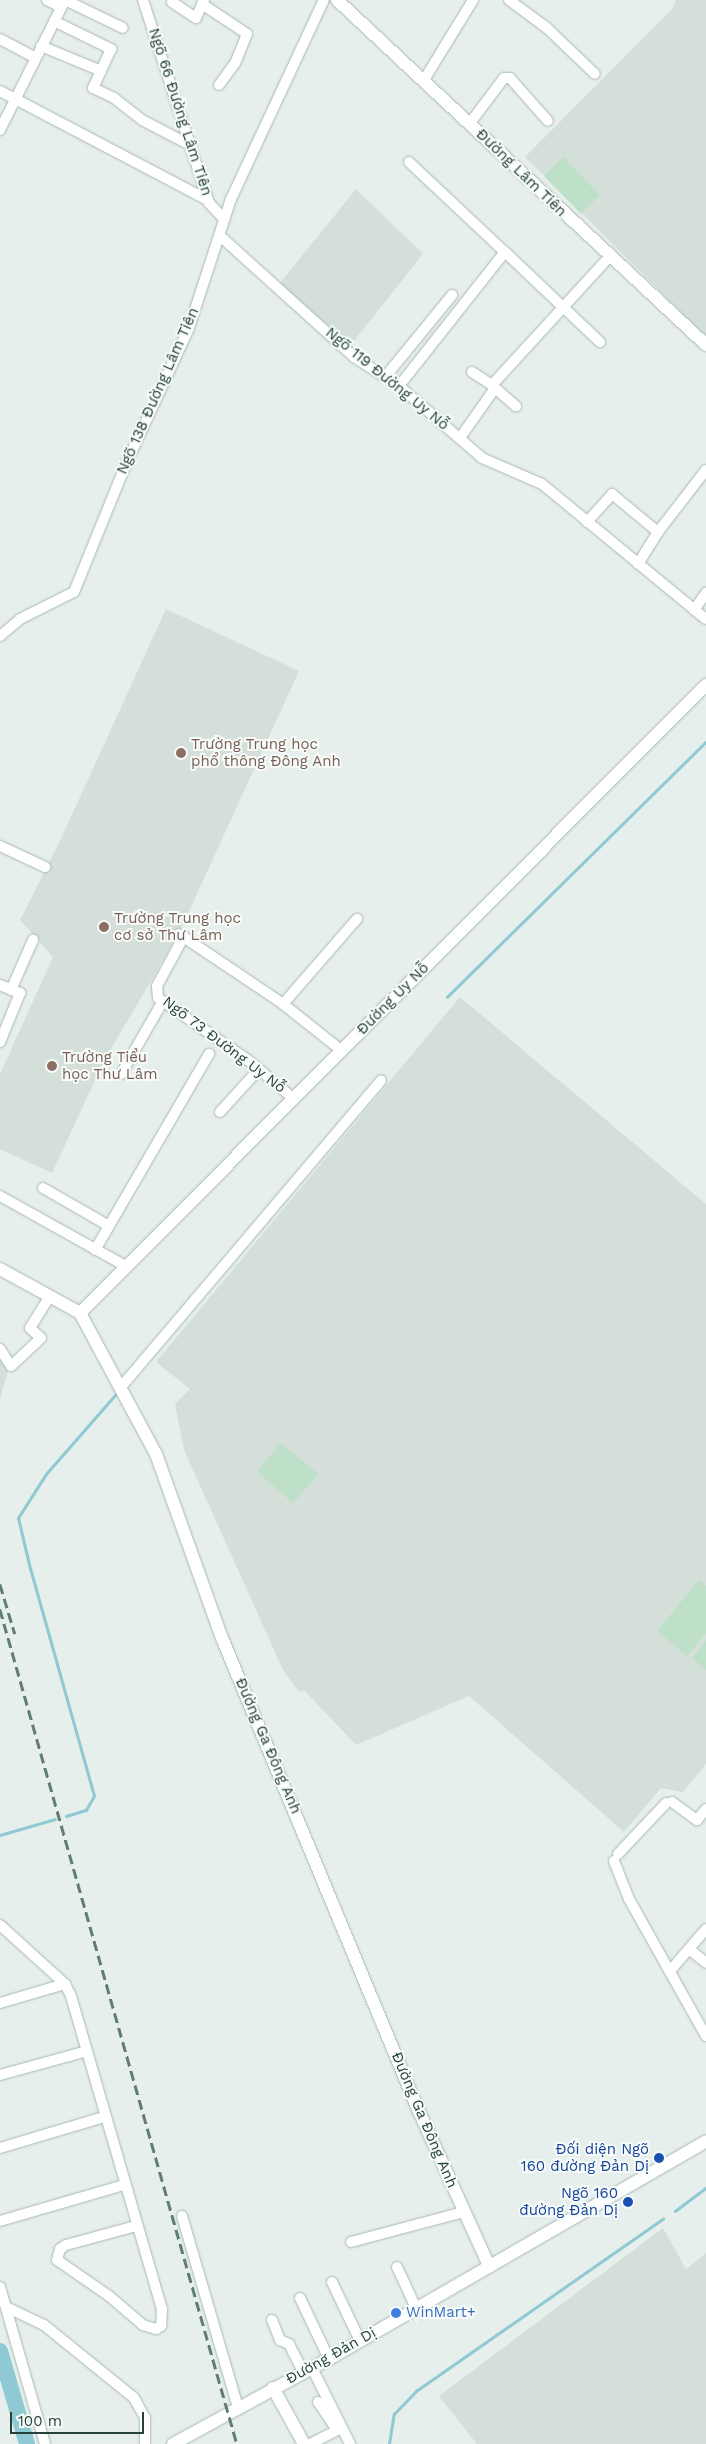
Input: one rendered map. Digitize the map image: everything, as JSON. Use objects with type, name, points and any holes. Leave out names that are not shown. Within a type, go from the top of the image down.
[{"type":"street","points":[[47,0],[64,2],[123,28]]},
{"type":"street","name":"Ngõ 66 Đường Lâm Tiên","points":[[142,0],[192,146],[208,200],[224,220]]},
{"type":"street","name":"Ngõ 138 Đường Lâm Tiên","points":[[0,636],[20,619],[74,592],[126,464],[189,328],[224,220],[324,0]]},
{"type":"street","name":"Đường Lâm Tiên","points":[[338,0],[706,346]]},
{"type":"street","points":[[424,80],[473,0]]},
{"type":"street","points":[[510,0],[547,28],[595,74]]},
{"type":"street","points":[[0,130],[64,2]]},
{"type":"street","points":[[172,2],[196,18],[203,2],[247,34],[235,63],[219,85]]},
{"type":"street","points":[[54,20],[111,49],[93,88],[114,98],[142,120],[192,146]]},
{"type":"street","points":[[0,39],[35,58]]},
{"type":"street","points":[[41,46],[101,71]]},
{"type":"street","points":[[470,123],[504,78],[510,78],[548,121]]},
{"type":"street","points":[[0,91],[208,200]]},
{"type":"street","points":[[409,162],[506,252],[562,309],[600,342]]},
{"type":"street","name":"Ngõ 119 Đường Uy Nỗ","points":[[219,235],[354,357],[399,386],[482,458],[542,484],[706,619]]},
{"type":"street","points":[[399,386],[506,252]]},
{"type":"street","points":[[460,438],[493,387],[610,256]]},
{"type":"street","points":[[385,377],[452,295]]},
{"type":"street","points":[[472,372],[516,406]]},
{"type":"street","points":[[638,564],[658,532],[706,470]]},
{"type":"street","points":[[587,522],[612,494],[658,532]]},
{"type":"street","points":[[694,610],[706,594]]},
{"type":"street","name":"Đường Uy Nỗ","points":[[80,1312],[706,685]]},
{"type":"street","points":[[0,846],[45,867]]},
{"type":"street","points":[[342,1051],[282,1004],[357,919]]},
{"type":"street","name":"Ngõ 73 Đường Uy Nỗ","points":[[282,1004],[181,935],[157,986],[158,998],[259,1069],[294,1099]]},
{"type":"street","points":[[11,990],[33,940]]},
{"type":"street","points":[[0,985],[20,994],[0,1042]]},
{"type":"street","points":[[121,1074],[162,1001]]},
{"type":"street","points":[[95,1250],[209,1054]]},
{"type":"street","points":[[220,1112],[259,1069]]},
{"type":"street","points":[[121,1387],[381,1080]]},
{"type":"street","points":[[43,1188],[109,1226]]},
{"type":"street","points":[[0,1196],[126,1266]]},
{"type":"street","points":[[0,1269],[80,1312]]},
{"type":"street","points":[[0,1349],[11,1366],[41,1338],[30,1328],[42,1304],[50,1297]]},
{"type":"street","name":"Đường Ga Đông Anh","points":[[80,1312],[156,1454],[222,1638],[417,2107],[489,2266]]},
{"type":"street","points":[[704,1816],[697,1820],[669,1803],[616,1858],[629,1899],[706,2036]]},
{"type":"street","points":[[0,1925],[65,1984],[162,2309],[160,2326],[156,2329],[143,2325],[109,2296],[57,2260],[60,2249],[66,2245],[136,2226]]},
{"type":"street","points":[[670,1971],[706,1928]]},
{"type":"street","points":[[689,1949],[706,1963]]},
{"type":"street","points":[[0,2003],[65,1984]]},
{"type":"street","points":[[0,2075],[86,2050]]},
{"type":"street","points":[[0,2148],[104,2117]]},
{"type":"street","name":"Đường Đản Dị","points":[[173,2444],[329,2359],[706,2141]]},
{"type":"street","points":[[0,2222],[124,2185]]},
{"type":"street","points":[[351,2242],[464,2212]]},
{"type":"street","points":[[182,2216],[238,2408]]},
{"type":"street","points":[[396,2267],[416,2308]]},
{"type":"street","points":[[332,2282],[360,2341]]},
{"type":"street","points":[[0,2287],[45,2444]]},
{"type":"street","points":[[300,2298],[329,2359]]},
{"type":"street","points":[[6,2307],[44,2325],[134,2398],[145,2418],[145,2444]]},
{"type":"street","points":[[272,2320],[280,2340],[289,2344],[308,2370],[350,2444]]},
{"type":"street","points":[[273,2388],[304,2444]]},
{"type":"street","points":[[310,2444],[336,2430],[318,2402]]},
{"type":"shaded area","points":[[676,0],[706,0],[706,337],[525,157],[673,8]]},
{"type":"shaded area","points":[[356,189],[423,254],[350,346],[280,283]]},
{"type":"shaded area","points":[[166,609],[299,671],[179,933],[105,1059],[52,1173],[0,1149],[0,1074],[53,957],[20,920],[58,845]]},
{"type":"shaded area","points":[[460,997],[706,1204],[706,1764],[683,1792],[661,1788],[624,1832],[469,1696],[356,1745],[304,1690],[299,1692],[283,1670],[184,1450],[175,1404],[190,1389],[156,1362]]},
{"type":"shaded area","points":[[0,1349],[10,1364],[0,1399]]},
{"type":"shaded area","points":[[663,2228],[686,2269],[706,2253],[706,2444],[477,2444],[439,2396]]},
{"type":"green space","points":[[563,157],[600,195],[581,214],[544,176]]},
{"type":"green space","points":[[281,1443],[318,1474],[293,1503],[257,1472]]},
{"type":"green space","points":[[699,1580],[706,1586],[706,1633],[687,1656],[657,1631]]},
{"type":"green space","points":[[706,1640],[706,1670],[692,1658]]},
{"type":"waterway","points":[[447,997],[706,742]]},
{"type":"waterway","points":[[66,1816],[86,1810],[94,1796],[30,1569],[18,1518],[46,1474],[116,1394]]},
{"type":"waterway","points":[[0,1835],[55,1819]]},
{"type":"waterway","points":[[675,2211],[706,2188]]},
{"type":"waterway","points":[[389,2444],[394,2414],[416,2391],[663,2219]]},
{"type":"waterway","points":[[0,2351],[27,2444]]},
{"type":"railway","points":[[0,1584],[15,1634]]},
{"type":"railway","points":[[0,1609],[237,2444]]},
{"type":"place","name":"Trường Trung học phổ thông Đông Anh","points":[[181,753]]},
{"type":"place","name":"Trường Trung học cơ sở Thư Lâm","points":[[104,927]]},
{"type":"place","name":"Trường Tiểu học Thư Lâm","points":[[52,1066]]},
{"type":"place","name":"Đối diện Ngõ 160 đường Đản Dị","points":[[659,2158]]},
{"type":"place","name":"Ngõ 160 đường Đản Dị","points":[[628,2202]]},
{"type":"place","name":"WinMart+","points":[[396,2313]]}]
